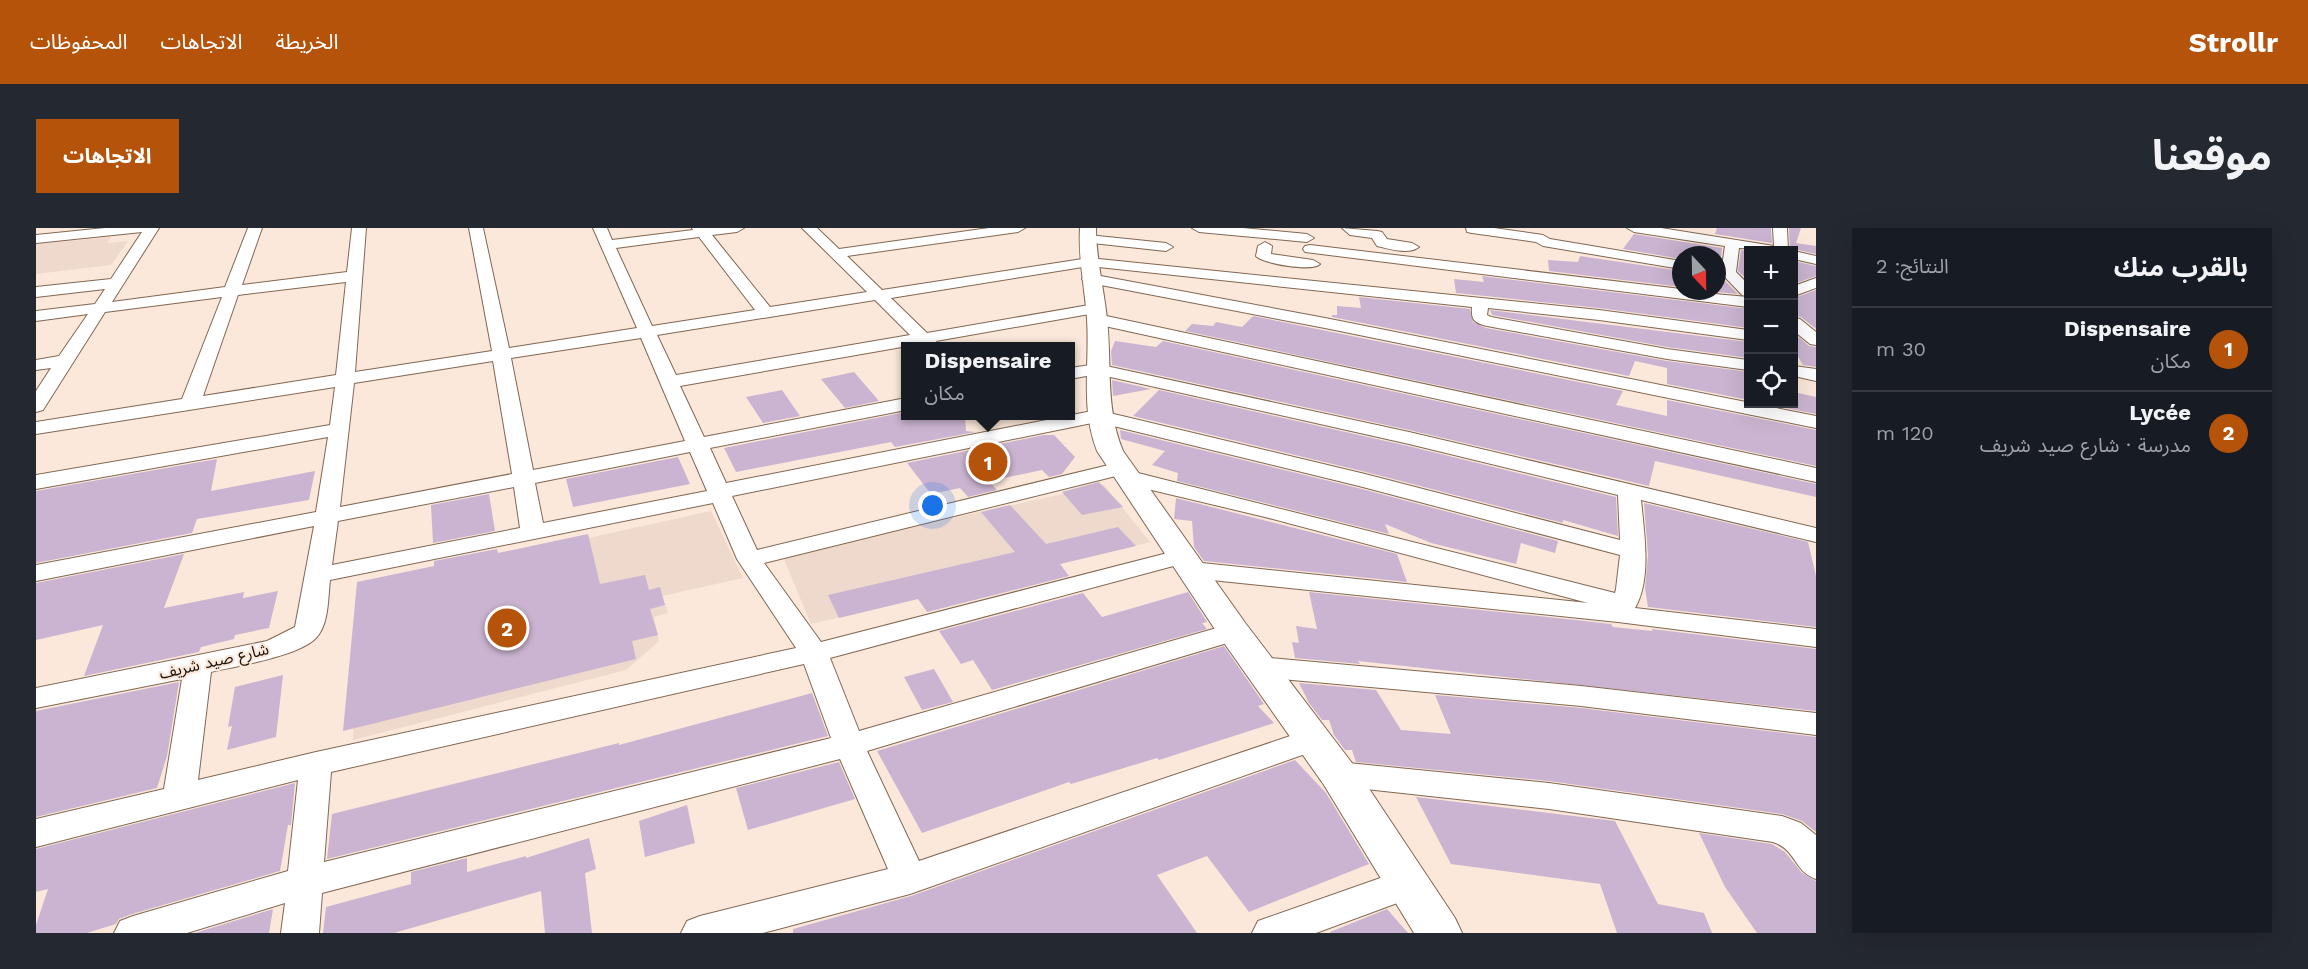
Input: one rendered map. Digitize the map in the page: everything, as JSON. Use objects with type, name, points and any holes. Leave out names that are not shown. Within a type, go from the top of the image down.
[{"type":"street","points":[[36,239],[145,228]]},
{"type":"street","points":[[36,406],[152,228]]},
{"type":"street","points":[[191,402],[255,228]]},
{"type":"street","name":"شارع صيد شريف","points":[[36,698],[198,666],[275,648],[306,633],[311,622],[340,429],[343,378],[359,228]]},
{"type":"street","points":[[476,228],[501,353],[532,532]]},
{"type":"street","points":[[737,228],[603,236],[750,559],[813,653],[849,745],[910,879]]},
{"type":"street","points":[[809,228],[926,342]]},
{"type":"street","points":[[834,254],[983,230],[1018,228]]},
{"type":"street","points":[[1199,228],[1473,269],[1744,301]]},
{"type":"street","points":[[1349,228],[1352,231],[1377,234],[1382,243],[1432,249]]},
{"type":"street","points":[[1634,228],[1672,231],[1750,246]]},
{"type":"street","points":[[1780,228],[1781,246]]},
{"type":"street","points":[[1472,229],[1543,236],[1672,263]]},
{"type":"street","points":[[701,230],[766,313]]},
{"type":"street","points":[[1543,236],[1544,277]]},
{"type":"street","points":[[1726,261],[1733,243]]},
{"type":"street","points":[[1265,246],[1263,256],[1265,257],[1309,245]]},
{"type":"street","points":[[1309,245],[1325,323]]},
{"type":"street","points":[[929,342],[1091,273],[1166,247]]},
{"type":"street","points":[[1466,252],[1473,269]]},
{"type":"street","points":[[1798,256],[1816,260]]},
{"type":"street","points":[[1091,273],[1325,323],[1816,422]]},
{"type":"street","points":[[1091,273],[1084,371],[1102,436],[1124,473],[1234,632],[1338,774],[1439,933]]},
{"type":"street","points":[[1091,273],[1816,475]]},
{"type":"street","points":[[36,428],[501,353],[877,296],[1091,273],[1318,287],[1611,317],[1744,334]]},
{"type":"street","points":[[1726,275],[1744,288]]},
{"type":"street","points":[[36,316],[354,276]]},
{"type":"street","points":[[36,292],[116,283]]},
{"type":"street","points":[[1798,290],[1816,284]]},
{"type":"street","points":[[1798,290],[1816,293]]},
{"type":"street","points":[[1480,304],[1479,318],[1487,321],[1667,354],[1744,364]]},
{"type":"street","points":[[1798,326],[1816,342]]},
{"type":"street","points":[[1798,341],[1816,342]]},
{"type":"street","points":[[669,382],[901,347]]},
{"type":"street","points":[[36,364],[65,361]]},
{"type":"street","points":[[1084,371],[1409,438],[1816,535]]},
{"type":"street","points":[[1798,373],[1816,375]]},
{"type":"street","points":[[36,573],[328,514],[901,405]]},
{"type":"street","points":[[318,575],[1097,416],[1365,481],[1634,550]]},
{"type":"street","points":[[36,482],[340,429]]},
{"type":"street","points":[[750,559],[1124,473],[1622,609]]},
{"type":"street","points":[[1622,609],[1634,550],[1629,490]]},
{"type":"street","points":[[36,833],[316,764],[813,653],[1188,563],[1622,609],[1816,638]]},
{"type":"street","points":[[133,933],[304,882],[849,745],[1234,632]]},
{"type":"street","points":[[179,798],[198,666]]},
{"type":"street","points":[[1260,667],[1581,696],[1816,724]]},
{"type":"street","points":[[700,933],[910,879],[1311,740]]},
{"type":"street","points":[[300,933],[316,764]]},
{"type":"street","points":[[1338,774],[1549,796],[1773,828],[1795,836],[1806,847],[1816,864]]},
{"type":"street","points":[[1271,933],[1406,884]]},
{"type":"shaded area","points":[[111,237],[107,243],[128,241],[111,265],[36,274],[36,244]]},
{"type":"shaded area","points":[[1104,485],[1150,542],[811,624],[782,555]]},
{"type":"shaded area","points":[[711,511],[743,578],[662,596],[668,613],[654,617],[659,641],[626,670],[353,740],[359,588]]},
{"type":"building","points":[[1717,228],[1771,228],[1772,243],[1715,234]]},
{"type":"building","points":[[1789,228],[1801,228],[1796,243],[1816,246],[1816,254],[1798,250],[1798,246],[1790,246]]},
{"type":"building","points":[[1634,234],[1709,246],[1672,246],[1672,257],[1623,249]]},
{"type":"building","points":[[1741,250],[1744,250],[1744,276],[1738,271]]},
{"type":"building","points":[[1580,256],[1672,270],[1672,286],[1549,271],[1548,260],[1578,262]]},
{"type":"building","points":[[1798,262],[1816,266],[1816,276],[1798,283]]},
{"type":"building","points":[[1482,276],[1744,308],[1744,327],[1599,308],[1456,293],[1454,279],[1484,282]]},
{"type":"building","points":[[1726,282],[1738,294],[1726,293]]},
{"type":"building","points":[[1816,290],[1816,329],[1798,317],[1798,297]]},
{"type":"building","points":[[1359,297],[1470,309],[1473,322],[1486,328],[1667,361],[1744,371],[1744,399],[1667,384],[1667,368],[1635,361],[1629,376],[1332,317],[1332,315],[1337,315],[1337,306],[1361,308]]},
{"type":"building","points":[[1490,310],[1744,341],[1744,357],[1667,347],[1492,315]]},
{"type":"building","points":[[1253,316],[1623,391],[1616,405],[1667,416],[1667,400],[1816,430],[1816,466],[1185,331],[1192,324],[1213,326],[1216,322],[1242,327]]},
{"type":"building","points":[[1798,336],[1809,346],[1816,347],[1816,367],[1803,365],[1798,357]]},
{"type":"building","points":[[1115,341],[1156,347],[1163,341],[1816,484],[1816,497],[1655,461],[1649,486],[1409,430],[1112,365],[1111,351]]},
{"type":"building","points":[[854,372],[879,401],[845,408],[821,379]]},
{"type":"building","points":[[1112,380],[1151,389],[1113,396]]},
{"type":"building","points":[[782,390],[800,416],[763,423],[746,397]]},
{"type":"building","points":[[1159,390],[1408,446],[1616,497],[1618,536],[1563,520],[1563,523],[1366,472],[1133,416]]},
{"type":"building","points":[[1798,393],[1816,397],[1816,414],[1785,408],[1798,408]]},
{"type":"building","points":[[901,413],[901,420],[965,420],[966,431],[976,432],[895,447],[891,442],[736,472],[724,448]]},
{"type":"building","points":[[1120,430],[1358,488],[1558,541],[1555,553],[1521,543],[1516,564],[1431,543],[1385,524],[1389,534],[1177,481],[1178,473],[1152,465],[1165,451],[1121,439]]},
{"type":"building","points":[[1044,435],[1054,435],[1075,457],[1062,474],[1049,477],[1042,470],[989,481],[997,490],[968,497],[960,488],[931,494],[907,463]]},
{"type":"building","points":[[678,457],[690,484],[573,507],[566,479]]},
{"type":"building","points":[[217,459],[211,491],[315,471],[309,500],[197,519],[192,533],[36,563],[36,491]]},
{"type":"building","points":[[1099,482],[1123,507],[1082,515],[1062,492]]},
{"type":"building","points":[[489,494],[495,531],[433,543],[431,505]]},
{"type":"building","points":[[1176,498],[1397,554],[1407,582],[1204,561],[1194,547],[1192,521],[1174,519]]},
{"type":"building","points":[[1644,503],[1808,542],[1816,576],[1816,627],[1648,607],[1645,588],[1648,555]]},
{"type":"building","points":[[1010,505],[1046,544],[1118,527],[1136,546],[1060,564],[1069,576],[927,612],[918,599],[839,618],[828,595],[1015,552],[981,512]]},
{"type":"building","points":[[588,534],[600,584],[645,575],[649,590],[660,587],[665,605],[650,609],[658,635],[632,641],[636,659],[343,731],[357,582],[434,566],[434,561],[497,549],[498,553]]},
{"type":"building","points":[[184,554],[164,608],[244,592],[243,598],[278,591],[269,628],[235,635],[234,639],[201,647],[199,652],[84,676],[103,625],[36,640],[36,583]]},
{"type":"building","points":[[1188,592],[1207,622],[1202,623],[1207,629],[992,690],[973,660],[961,664],[939,631],[1083,593],[1102,617]]},
{"type":"building","points":[[1309,592],[1585,621],[1611,624],[1613,627],[1652,631],[1652,629],[1816,649],[1816,711],[1358,661],[1360,664],[1295,658],[1292,642],[1299,643],[1296,626],[1317,629]]},
{"type":"building","points":[[1224,646],[1264,704],[1258,706],[1274,723],[1159,760],[1157,758],[1071,784],[1069,782],[922,833],[877,751]]},
{"type":"building","points":[[934,669],[953,702],[922,710],[904,677]]},
{"type":"building","points":[[283,675],[276,737],[227,750],[232,726],[228,727],[235,687]]},
{"type":"building","points":[[179,682],[167,756],[157,788],[36,817],[36,711]]},
{"type":"building","points":[[1299,683],[1376,690],[1401,730],[1451,734],[1435,695],[1581,708],[1816,737],[1816,832],[1802,821],[1782,814],[1549,781],[1356,762],[1352,750],[1345,750],[1334,735],[1329,720],[1322,720],[1309,703]]},
{"type":"building","points":[[812,693],[828,736],[327,859],[332,814],[619,743],[619,745]]},
{"type":"building","points":[[1295,760],[1326,793],[1369,864],[1249,912],[1207,856],[1157,875],[1197,933],[793,933],[793,929],[911,896]]},
{"type":"building","points":[[839,762],[855,799],[748,830],[736,788]]},
{"type":"building","points":[[295,783],[291,825],[288,825],[280,871],[132,914],[119,919],[116,924],[87,933],[36,933],[36,925],[48,889],[36,892],[36,849]]},
{"type":"building","points":[[1416,797],[1615,821],[1658,904],[1704,913],[1712,933],[1617,933],[1600,884],[1451,864]]},
{"type":"building","points":[[687,805],[695,843],[645,857],[639,821]]},
{"type":"building","points":[[1699,833],[1772,844],[1785,852],[1802,873],[1816,881],[1816,933],[1757,933],[1725,887]]},
{"type":"building","points":[[589,838],[596,869],[585,873],[592,933],[545,933],[541,891],[394,933],[323,933],[326,907],[411,884],[411,872],[467,858],[467,872],[526,856],[526,858]]},
{"type":"building","points":[[273,909],[269,933],[195,933]]},
{"type":"building","points":[[1387,909],[1408,933],[1330,933],[1330,932]]},
{"type":"place","name":"Dispensaire","points":[[988,462]]},
{"type":"place","name":"Lycée","points":[[507,628]]}]
